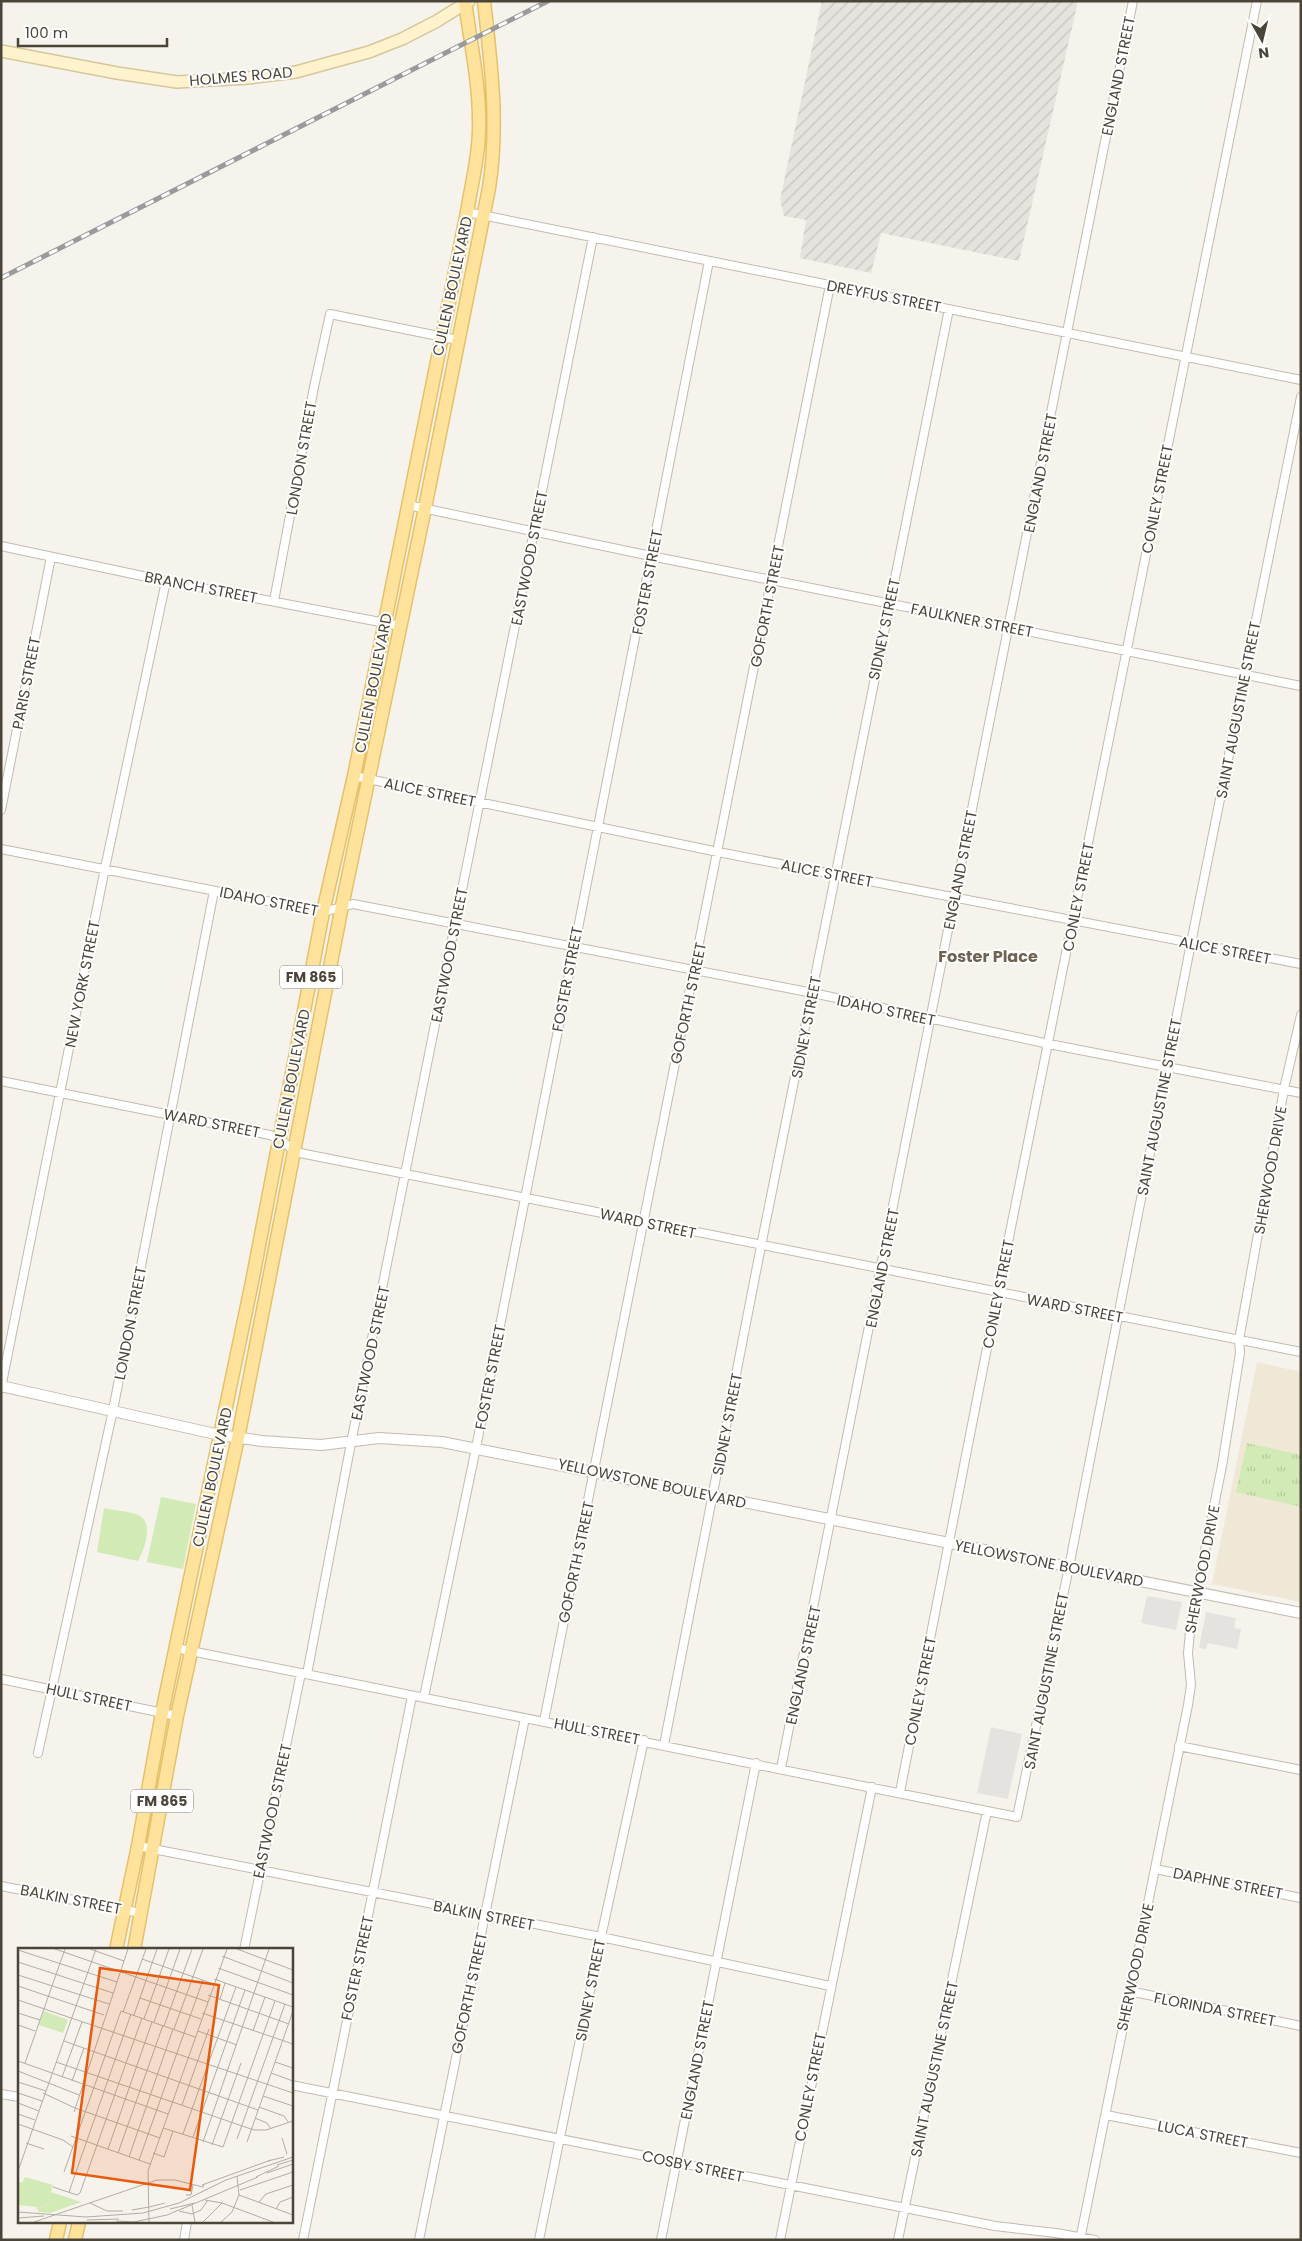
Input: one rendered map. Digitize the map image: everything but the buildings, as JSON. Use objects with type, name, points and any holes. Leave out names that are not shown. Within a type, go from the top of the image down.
[{"type":"main road","name":"CULLEN BOULEVARD","points":[[134,1948],[154,1850],[177,1716],[238,1438],[342,906],[370,779],[484,215],[494,142],[492,78],[484,1]]},
{"type":"main road","name":"CULLEN BOULEVARD","points":[[116,1948],[138,1846],[162,1712],[252,1282],[323,912],[354,776],[467,212],[479,140],[478,89],[466,2]]},
{"type":"main road","name":"HOLMES ROAD","points":[[1,51],[117,74],[177,82],[248,78],[296,72],[369,52],[411,34],[466,2]]},
{"type":"main road","points":[[479,140],[494,142]]},
{"type":"main road","points":[[302,1024],[319,1028]]},
{"type":"main road","points":[[252,1282],[267,1285]]},
{"type":"main road","points":[[56,2240],[60,2224]]},
{"type":"main road","points":[[75,2240],[79,2224]]},
{"type":"street","name":"ENGLAND STREET","points":[[782,1768],[1133,1]]},
{"type":"street","name":"CONLEY STREET","points":[[900,1792],[998,1292],[1257,1]]},
{"type":"street","name":"DREYFUS STREET","points":[[467,212],[1301,380]]},
{"type":"street","name":"EASTWOOD STREET","points":[[244,1948],[304,1673],[406,1174],[593,237]]},
{"type":"street","name":"FOSTER STREET","points":[[424,1698],[476,1448],[709,260]]},
{"type":"street","name":"GOFORTH STREET","points":[[544,1721],[595,1470],[642,1223],[695,971],[830,285]]},
{"type":"street","name":"SIDNEY STREET","points":[[664,1745],[761,1246],[949,309]]},
{"type":"street","name":"LONDON STREET","points":[[274,601],[314,387],[330,314],[441,336]]},
{"type":"street","points":[[441,336],[458,340]]},
{"type":"street","name":"SAINT AUGUSTINE STREET","points":[[1017,1817],[1069,1566],[1191,943],[1301,397]]},
{"type":"street","name":"FAULKNER STREET","points":[[408,505],[535,530],[651,556],[1301,686]]},
{"type":"street","name":"BRANCH STREET","points":[[1,546],[166,581],[401,626]]},
{"type":"street","name":"PARIS STREET","points":[[1,810],[51,557]]},
{"type":"street","name":"NEW YORK STREET","points":[[1,1387],[105,868],[166,581]]},
{"type":"street","name":"ALICE STREET","points":[[354,776],[718,852],[1301,964]]},
{"type":"street","name":"IDAHO STREET","points":[[1,849],[323,912],[353,904],[455,923],[813,993],[1049,1044],[1301,1092]]},
{"type":"street","name":"LONDON STREET","points":[[38,1753],[54,1690],[113,1410],[214,890]]},
{"type":"street","name":"SHERWOOD DRIVE","points":[[1080,2238],[1191,1685],[1189,1638],[1222,1466],[1240,1353],[1239,1340],[1284,1089],[1301,1015]]},
{"type":"street","name":"WARD STREET","points":[[1,1081],[270,1135],[280,1139],[295,1152],[524,1197],[642,1223],[882,1268],[1301,1352]]},
{"type":"street","name":"YELLOWSTONE BOULEVARD","points":[[1,1387],[238,1438],[299,1444],[351,1443],[379,1438],[407,1438],[476,1448],[595,1470],[713,1496],[1301,1613]]},
{"type":"street","name":"HULL STREET","points":[[176,1648],[412,1696],[644,1740],[1017,1817]]},
{"type":"street","name":"HULL STREET","points":[[1,1680],[177,1716]]},
{"type":"street","name":"FOSTER STREET","points":[[303,2240],[412,1696]]},
{"type":"street","name":"GOFORTH STREET","points":[[419,2240],[525,1718]]},
{"type":"street","name":"SIDNEY STREET","points":[[539,2240],[601,1937],[644,1740]]},
{"type":"street","points":[[1179,1746],[1301,1770]]},
{"type":"street","name":"ENGLAND STREET","points":[[661,2240],[756,1763]]},
{"type":"street","name":"CONLEY STREET","points":[[780,2240],[830,1986],[872,1787]]},
{"type":"street","name":"SAINT AUGUSTINE STREET","points":[[898,2240],[987,1811]]},
{"type":"street","name":"BALKIN STREET","points":[[138,1846],[373,1891],[485,1916],[601,1937],[830,1986]]},
{"type":"street","name":"DAPHNE STREET","points":[[1155,1869],[1301,1898]]},
{"type":"street","name":"BALKIN STREET","points":[[1,1886],[141,1913]]},
{"type":"street","name":"FLORINDA STREET","points":[[1129,1991],[1301,2026]]},
{"type":"street","name":"COSBY STREET","points":[[292,2084],[995,2226],[1095,2240]]},
{"type":"street","points":[[1,2094],[18,2097]]},
{"type":"street","name":"LUCA STREET","points":[[1106,2114],[1301,2153]]},
{"type":"street","points":[[184,2240],[187,2224]]},
{"type":"shaded area","points":[[822,1],[1078,1],[1019,261],[881,233],[871,273],[800,258],[806,220],[784,216],[780,200]]},
{"type":"shaded area","points":[[1257,1362],[1301,1372],[1301,1602],[1212,1584]]},
{"type":"shaded area","points":[[1147,1596],[1182,1602],[1176,1630],[1141,1623]]},
{"type":"shaded area","points":[[1206,1612],[1236,1618],[1234,1628],[1241,1629],[1237,1649],[1208,1643],[1206,1649],[1199,1648]]},
{"type":"shaded area","points":[[991,1727],[1022,1734],[1008,1799],[977,1793]]},
{"type":"green space","points":[[1247,1443],[1301,1455],[1301,1507],[1236,1492]]},
{"type":"green space","points":[[161,1497],[196,1504],[183,1569],[147,1562]]},
{"type":"green space","points":[[104,1508],[132,1513],[144,1520],[147,1531],[143,1550],[138,1561],[97,1552]]},
{"type":"railway","points":[[1,278],[548,1]]},
{"type":"district","name":"Foster Place","points":[[988,956]]}]
